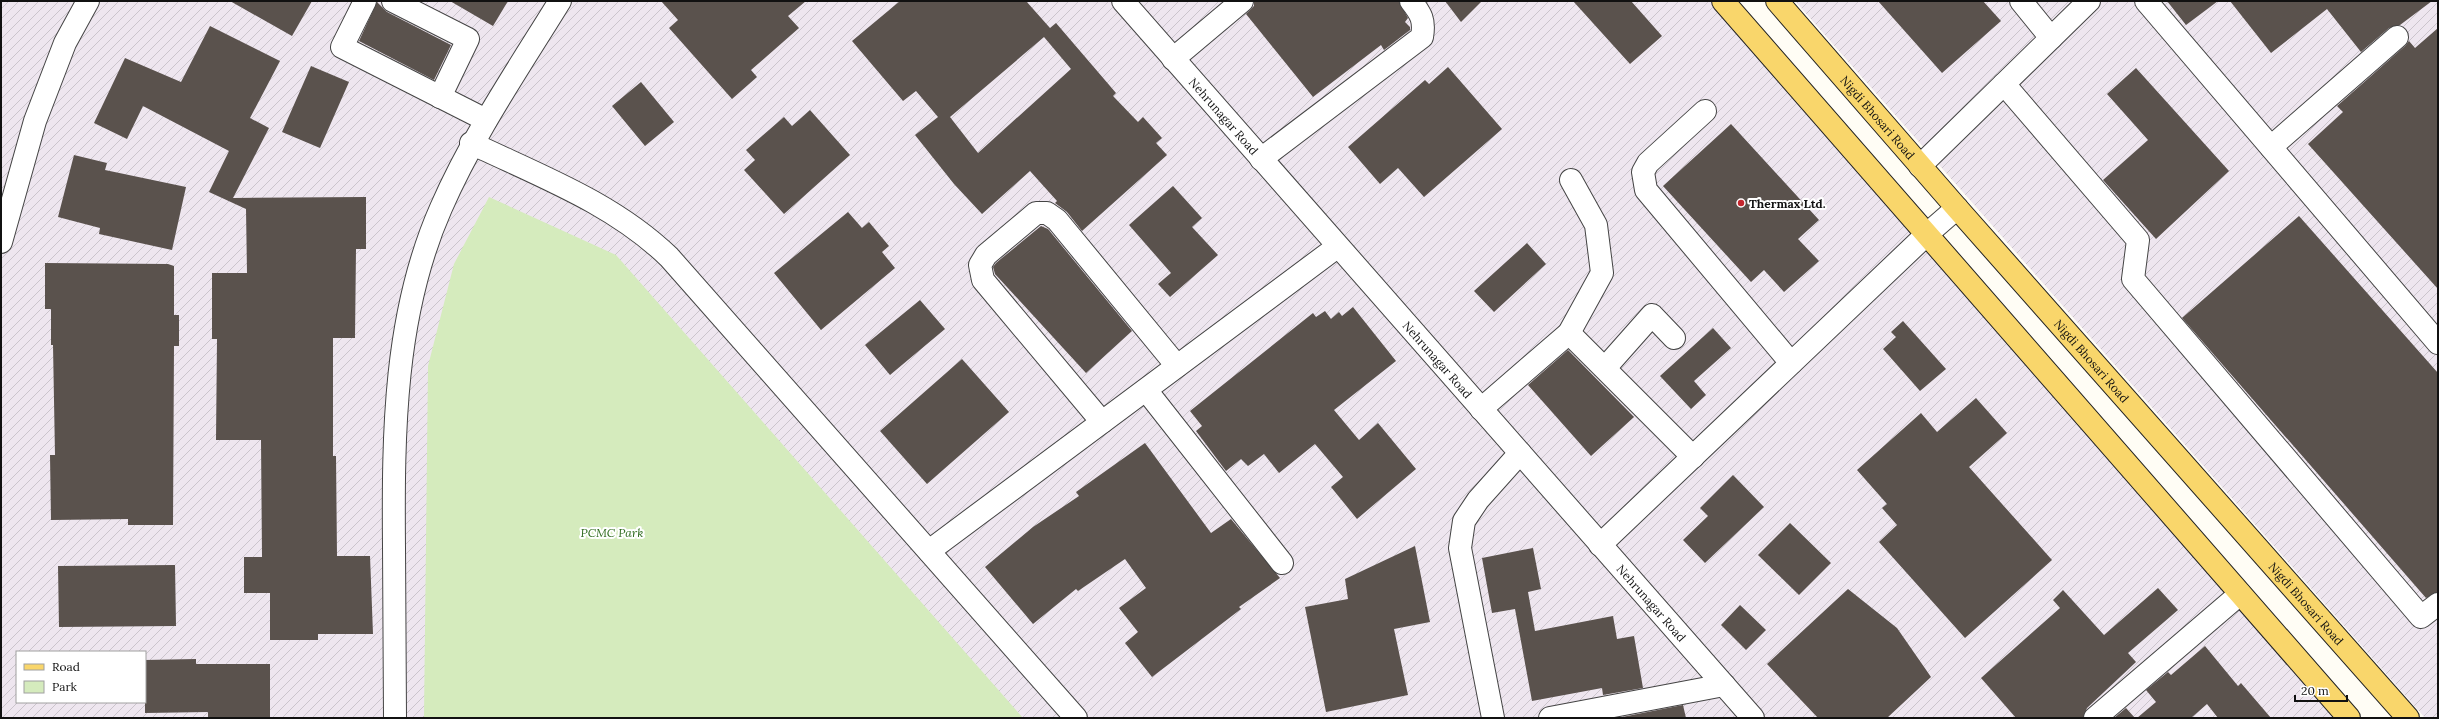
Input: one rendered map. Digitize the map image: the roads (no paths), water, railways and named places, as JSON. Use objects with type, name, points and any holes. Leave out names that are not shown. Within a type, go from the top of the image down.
[{"type":"main road","points":[[1723,1],[2349,718]]},
{"type":"main road","name":"Nigdi Bhosari Road","points":[[1777,1],[1920,166],[2408,718]]},
{"type":"street","points":[[1,238],[36,121],[65,42],[88,1]]},
{"type":"street","points":[[365,1],[342,47],[486,120]]},
{"type":"street","points":[[393,1],[468,39],[440,97]]},
{"type":"street","points":[[395,718],[393,460],[403,346],[410,304],[423,255],[440,209],[471,143],[560,1]]},
{"type":"street","name":"Nehrunagar Road","points":[[1123,1],[1753,718]]},
{"type":"street","points":[[1173,59],[1242,1]]},
{"type":"street","points":[[1261,159],[1422,37],[1424,25],[1422,15],[1411,1]]},
{"type":"street","points":[[2021,1],[2051,38]]},
{"type":"street","points":[[1920,166],[2089,1]]},
{"type":"street","points":[[2146,1],[2438,343]]},
{"type":"street","points":[[2272,147],[2397,37]]},
{"type":"street","points":[[2004,84],[2138,240],[2133,279],[2421,618],[2438,604]]},
{"type":"street","points":[[1705,111],[1648,163],[1644,172],[1646,190],[1791,363]]},
{"type":"street","points":[[471,143],[604,206],[651,239],[669,256],[1076,718]]},
{"type":"street","points":[[1481,409],[1570,333],[1602,274],[1596,225],[1571,180]]},
{"type":"street","points":[[1600,545],[1926,235],[1957,208]]},
{"type":"street","points":[[1102,422],[983,280],[980,265],[986,255],[1036,213],[1047,213],[1057,220],[1177,366]]},
{"type":"street","points":[[929,551],[1338,247]]},
{"type":"street","points":[[1605,368],[1652,315],[1674,338]]},
{"type":"street","points":[[1570,333],[1693,457]]},
{"type":"street","points":[[1146,390],[1282,563]]},
{"type":"street","points":[[1493,718],[1460,548],[1464,521],[1478,500],[1520,453]]},
{"type":"street","points":[[2095,718],[2240,594]]},
{"type":"street","points":[[1550,718],[1724,684]]},
{"type":"place","name":"Thermax Ltd.","points":[[1741,203]]},
{"type":"park label","name":"PCMC Park","points":[[612,532]]}]
